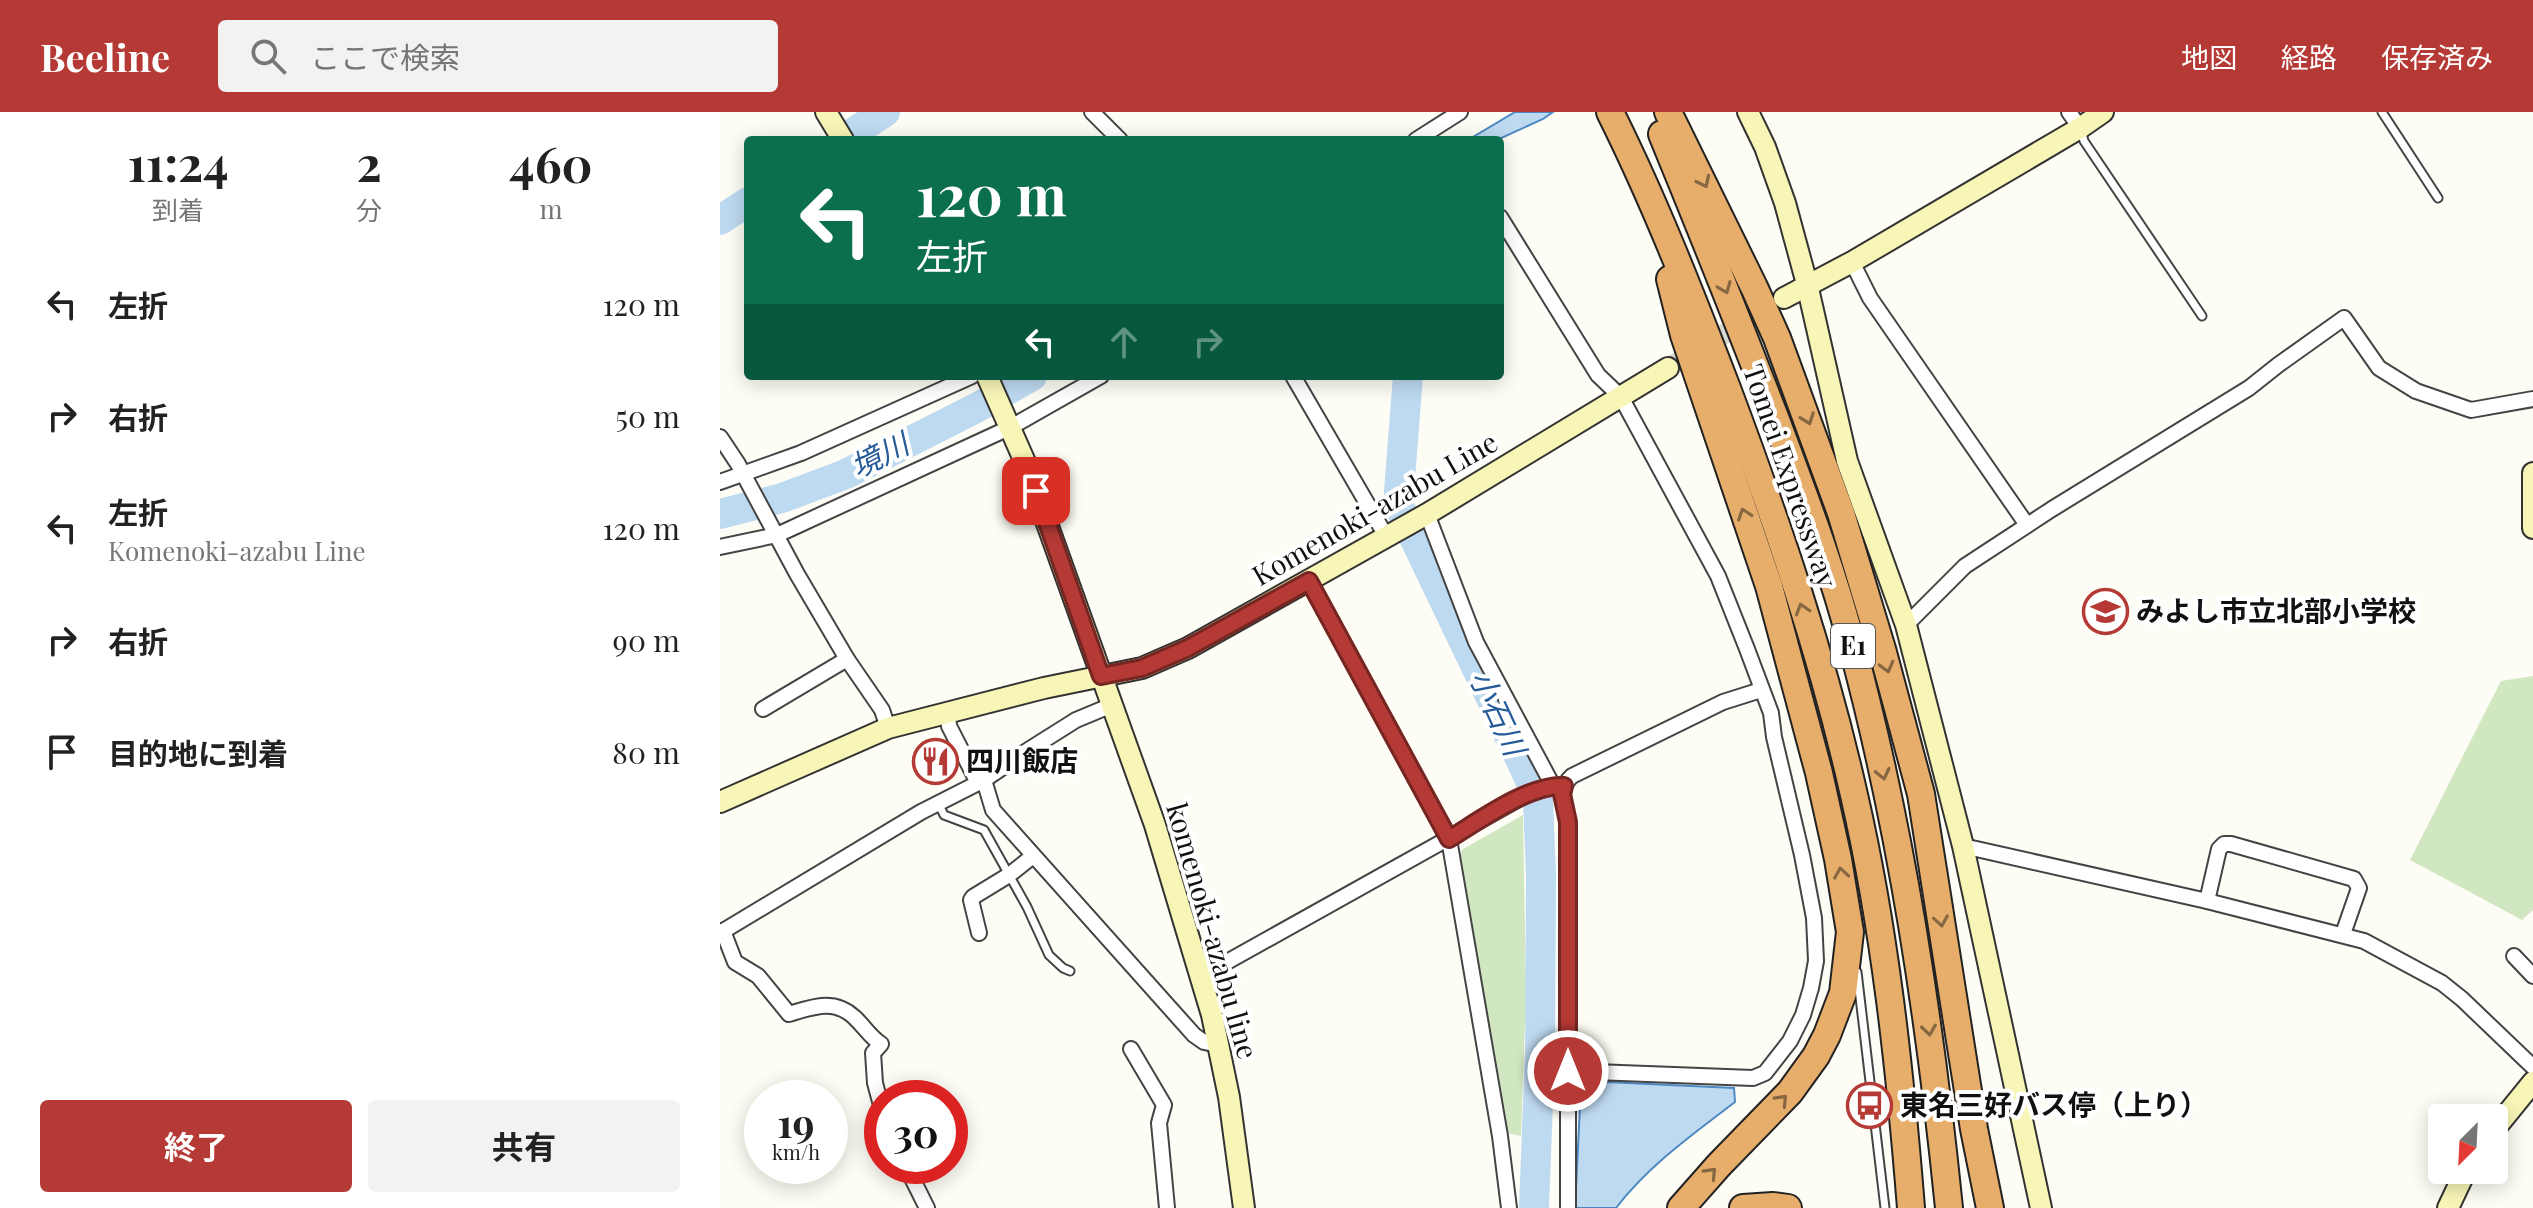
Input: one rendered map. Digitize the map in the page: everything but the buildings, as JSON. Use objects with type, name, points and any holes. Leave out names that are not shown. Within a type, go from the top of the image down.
[{"type":"highway","name":"Tomei Expressway","points":[[1653,112],[1732,305],[1804,494],[1853,647],[1885,784],[1915,937],[1936,1081],[1949,1208]]},
{"type":"highway","points":[[1668,112],[1777,338],[1850,543],[1921,794],[1983,1200]]},
{"type":"highway","name":"Tomei Expressway","points":[[1611,115],[1701,321],[1764,488],[1817,658],[1854,795],[1884,956],[1901,1087],[1911,1208]]},
{"type":"highway","points":[[1653,206],[1684,335],[1769,586],[1819,773],[1850,932],[1843,993],[1816,1056],[1790,1092],[1681,1208]]},
{"type":"highway","points":[[1743,1208],[1788,1208]]},
{"type":"street","points":[[1092,112],[1116,136]]},
{"type":"street","points":[[1422,136],[1460,112]]},
{"type":"street","points":[[1748,112],[1765,147],[1785,203],[1807,284],[1847,461],[1906,625],[1963,846],[2041,1208]]},
{"type":"street","points":[[1784,298],[1852,262],[2075,120],[2103,112]]},
{"type":"street","points":[[1504,223],[1598,375],[1621,397],[1718,576],[1771,713],[1814,918],[1816,961],[1811,988],[1796,1028],[1765,1073],[1753,1078],[1568,1071]]},
{"type":"street","points":[[1852,262],[1870,298],[2027,525]]},
{"type":"street","points":[[1906,625],[1965,566],[2249,388],[2344,318],[2379,368],[2416,391],[2471,410],[2533,399]]},
{"type":"street","name":"Komenoki-azabu Line","points":[[720,802],[888,728],[1044,688],[1142,668],[1188,648],[1426,514],[1668,368]]},
{"type":"street","points":[[720,482],[801,453],[963,380]]},
{"type":"street","name":"komenoki-azabu line","points":[[989,380],[1011,427],[1058,550],[1155,825],[1219,1045],[1241,1208]]},
{"type":"street","points":[[720,547],[775,532],[1011,427],[1094,380]]},
{"type":"street","points":[[1295,380],[1388,534]]},
{"type":"street","points":[[720,437],[847,659],[882,710],[888,728]]},
{"type":"street","points":[[2533,473],[2533,527]]},
{"type":"street","points":[[1426,514],[1476,642],[1554,787],[1562,794],[1568,822],[1568,1208]]},
{"type":"street","points":[[1309,581],[1449,839],[1500,1136],[1509,1208]]},
{"type":"street","points":[[763,709],[847,659]]},
{"type":"street","points":[[1200,977],[1524,796],[1554,787],[1723,702],[1761,690]]},
{"type":"street","points":[[875,1080],[873,1053],[881,1044],[853,1015],[834,1005],[821,1005],[789,1014],[758,976],[735,962],[722,932],[938,803],[981,782],[1076,720],[1112,705]]},
{"type":"street","points":[[948,712],[949,726],[993,810],[1194,1035],[1204,1042],[1219,1045]]},
{"type":"street","points":[[2207,901],[2219,849],[2224,844],[2231,844],[2354,879],[2359,888],[2343,934]]},
{"type":"street","points":[[1963,846],[2207,901],[2364,941],[2442,983],[2533,1067]]},
{"type":"street","points":[[979,933],[971,900],[973,897],[1033,856]]},
{"type":"street","points":[[2514,956],[2533,976]]},
{"type":"street","points":[[1131,1049],[1164,1105],[1159,1123],[1167,1208]]},
{"type":"street","points":[[2508,1113],[2533,1082]]},
{"type":"street","points":[[915,1184],[927,1208]]},
{"type":"street","points":[[2448,1208],[2459,1184]]},
{"type":"lane","points":[[2382,112],[2438,198]]},
{"type":"lane","points":[[2075,120],[2084,141],[2202,316]]},
{"type":"lane","points":[[938,803],[944,815],[984,830],[1027,907],[1049,955],[1070,971]]},
{"type":"lane","points":[[1850,932],[1862,1002],[1885,1208]]},
{"type":"green space","points":[[2533,676],[2533,910],[2522,920],[2410,860],[2501,681]]},
{"type":"green space","points":[[1523,815],[1526,993],[1521,1136],[1506,1133],[1457,858],[1463,849]]},
{"type":"water","points":[[1515,112],[1553,112],[1504,137],[1475,136]]},
{"type":"water","points":[[1584,1081],[1734,1088],[1735,1102],[1657,1164],[1616,1208],[1575,1208],[1581,1086]]},
{"type":"waterway","points":[[848,136],[885,112]]},
{"type":"waterway","points":[[720,220],[744,205]]},
{"type":"waterway","name":"境川","points":[[720,514],[782,498],[846,474],[1025,380]]},
{"type":"waterway","name":"小石川","points":[[1408,380],[1398,504],[1538,800],[1540,1050],[1534,1208]]},
{"type":"tunnel","points":[[1668,368],[1774,304]]},
{"type":"place","name":"みよし市立北部小学校","points":[[2105,611]]},
{"type":"place","name":"四川飯店","points":[[935,761]]},
{"type":"place","name":"東名三好バス停（上り）","points":[[1869,1105]]},
{"type":"route","points":[[1036,491],[1101,676],[1142,668],[1188,648],[1309,581],[1449,839],[1524,796],[1553,786],[1564,786],[1562,794],[1568,822],[1568,1071]]}]
